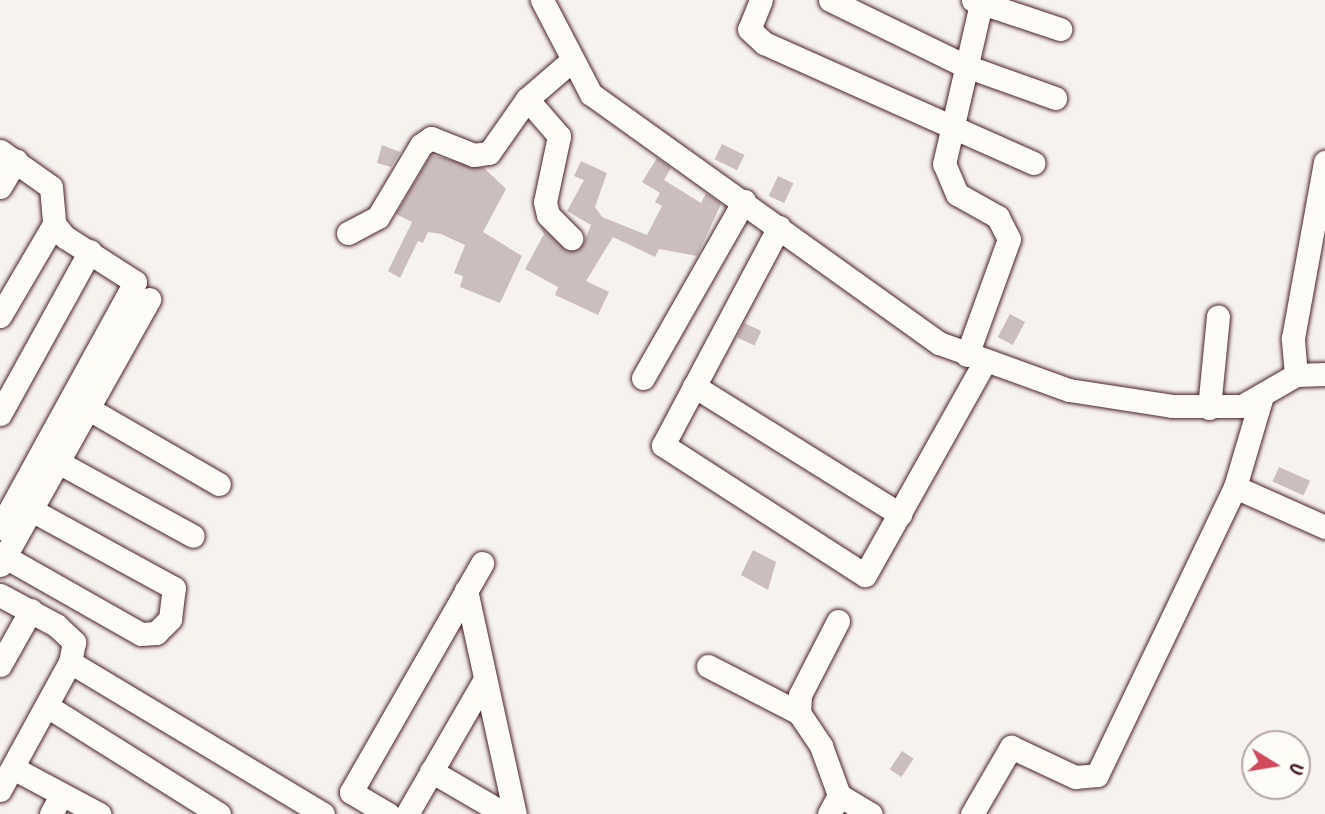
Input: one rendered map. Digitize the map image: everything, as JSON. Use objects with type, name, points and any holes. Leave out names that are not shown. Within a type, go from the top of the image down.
[{"type":"street","points":[[542,0],[570,62],[602,103],[744,201],[908,326],[976,358],[1117,400],[1209,408],[1261,399],[1296,375],[1325,374]]},
{"type":"street","points":[[761,0],[751,19],[753,37],[947,128],[1033,163]]},
{"type":"street","points":[[830,0],[963,65],[1055,98]]},
{"type":"street","points":[[779,227],[663,445],[865,575],[900,513],[976,358],[1009,239],[998,217],[946,180],[947,128],[977,2],[1060,29]]},
{"type":"street","points":[[348,233],[378,217],[421,145],[431,138],[474,155],[489,153],[527,99],[570,62]]},
{"type":"street","points":[[527,99],[559,136],[545,202],[548,215],[571,238]]},
{"type":"street","points":[[0,187],[8,156],[51,187],[54,224],[0,316]]},
{"type":"street","points":[[1296,375],[1293,338],[1325,162]]},
{"type":"street","points":[[643,379],[744,201]]},
{"type":"street","points":[[23,506],[174,588],[170,619],[156,633],[141,634],[2,559],[23,506],[79,403],[135,288],[125,271],[90,251],[54,224]]},
{"type":"street","points":[[0,414],[90,251]]},
{"type":"street","points":[[79,403],[149,299]]},
{"type":"street","points":[[1209,408],[1218,316]]},
{"type":"street","points":[[694,386],[900,513]]},
{"type":"street","points":[[972,814],[1011,747],[1067,775],[1097,775],[1235,487],[1261,399]]},
{"type":"street","points":[[79,403],[219,484]]},
{"type":"street","points":[[49,457],[193,536]]},
{"type":"street","points":[[1235,487],[1325,527]]},
{"type":"street","points":[[0,528],[23,506]]},
{"type":"street","points":[[378,811],[351,792],[482,563]]},
{"type":"street","points":[[466,590],[515,814]]},
{"type":"street","points":[[0,595],[31,610],[71,635],[70,662],[0,790]]},
{"type":"street","points":[[0,665],[31,610]]},
{"type":"street","points":[[799,713],[800,695],[838,621]]},
{"type":"street","points":[[70,662],[310,810]]},
{"type":"street","points":[[708,666],[799,713],[821,746],[834,804],[871,814]]},
{"type":"street","points":[[407,814],[485,679]]},
{"type":"street","points":[[47,706],[219,814]]},
{"type":"street","points":[[13,768],[56,804],[99,814]]},
{"type":"street","points":[[431,771],[505,814]]},
{"type":"building","points":[[722,144],[744,155],[737,170],[715,159]]},
{"type":"building","points":[[382,145],[400,152],[391,167],[377,163]]},
{"type":"building","points":[[431,155],[484,168],[506,189],[483,232],[522,256],[500,303],[460,287],[463,276],[454,273],[465,245],[441,234],[428,232],[423,243],[418,241],[400,278],[388,271],[412,222],[396,214]]},
{"type":"building","points":[[657,158],[671,168],[664,180],[701,203],[706,193],[721,204],[697,256],[659,249],[655,257],[613,237],[586,281],[609,292],[598,315],[555,295],[558,287],[525,269],[544,234],[539,225],[567,251],[584,242],[591,225],[567,211],[584,180],[574,176],[581,161],[607,173],[595,207],[602,217],[647,235],[662,206],[655,202],[660,193],[642,182]]},
{"type":"building","points":[[778,176],[793,183],[784,203],[769,196]]},
{"type":"building","points":[[1010,314],[1025,322],[1013,345],[998,337]]},
{"type":"building","points":[[744,323],[761,331],[754,346],[737,338]]},
{"type":"building","points":[[1279,467],[1310,481],[1304,495],[1272,482]]},
{"type":"building","points":[[753,550],[776,562],[768,590],[741,575]]},
{"type":"building","points":[[902,751],[914,759],[901,777],[890,769]]}]
